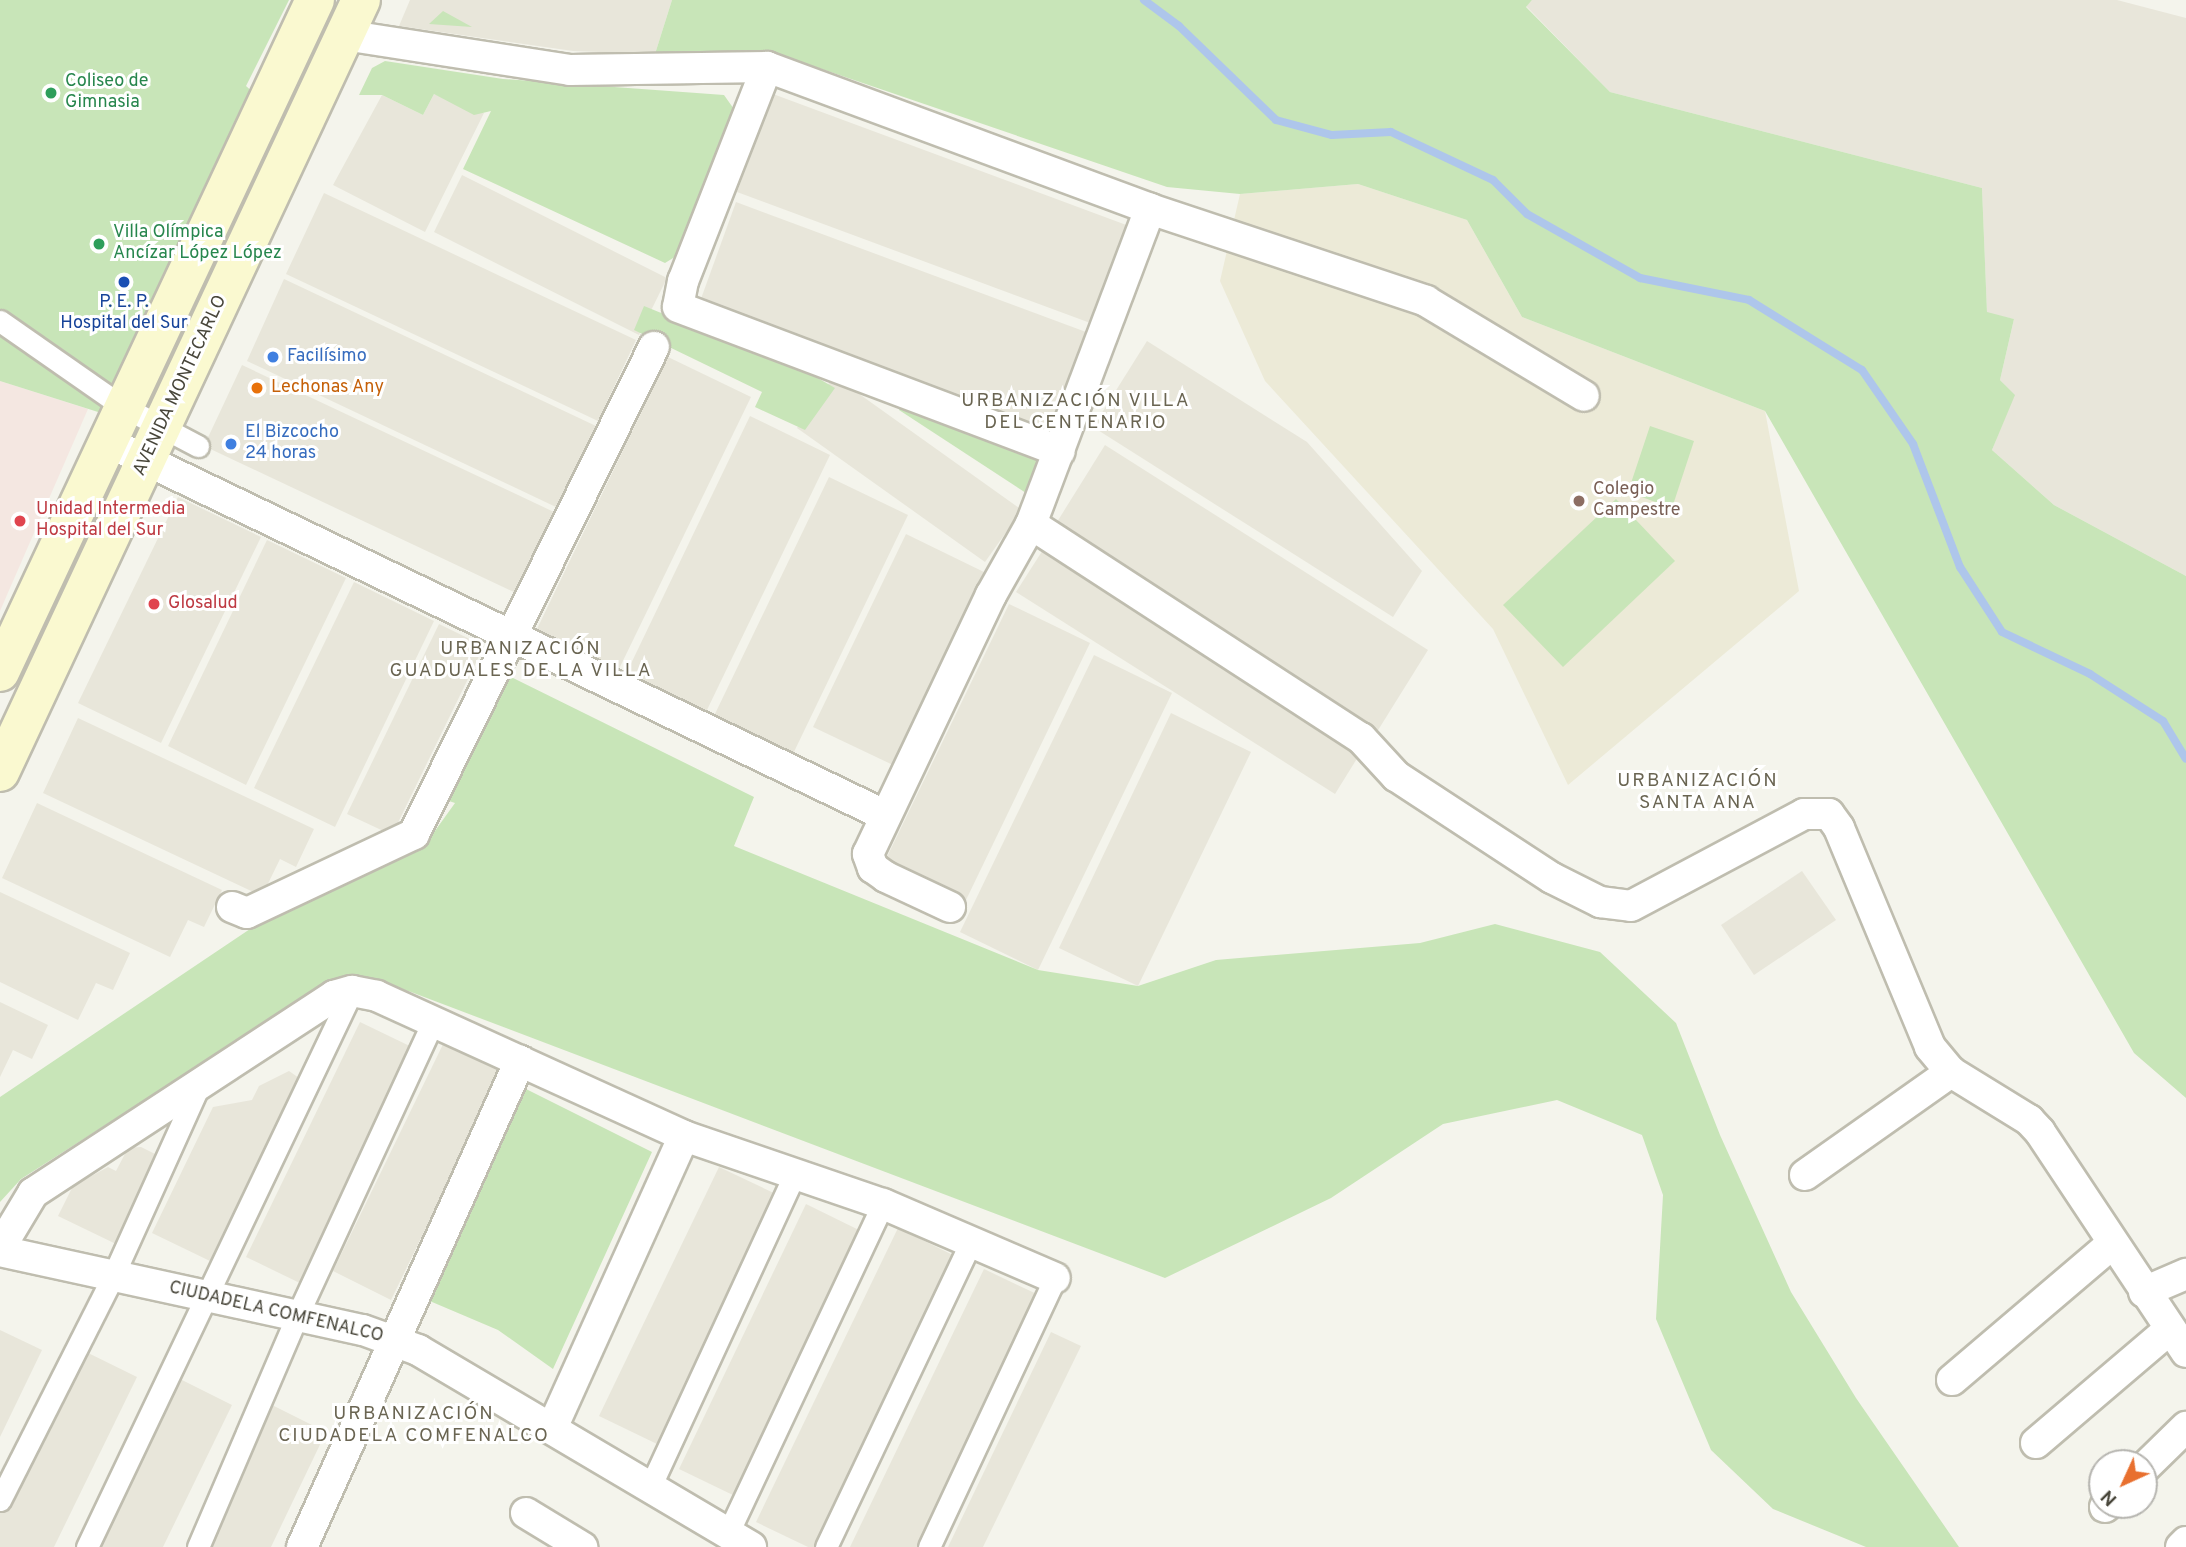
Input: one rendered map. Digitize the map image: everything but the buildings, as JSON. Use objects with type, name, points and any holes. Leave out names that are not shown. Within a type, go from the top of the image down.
[{"type":"main road","points":[[0,672],[122,406],[315,0]]},
{"type":"main road","name":"AVENIDA MONTECARLO","points":[[0,772],[361,0]]},
{"type":"street","points":[[344,35],[570,70],[767,67],[1150,209],[1426,302],[1584,396]]},
{"type":"street","points":[[767,67],[683,281],[678,307],[1060,451]]},
{"type":"street","points":[[950,907],[886,877],[869,863],[868,855],[884,815],[996,586],[1031,524],[1150,209]]},
{"type":"street","points":[[0,321],[122,406],[155,443],[514,636],[884,815]]},
{"type":"street","points":[[232,907],[247,913],[414,834],[514,636],[654,347]]},
{"type":"street","points":[[106,441],[198,446]]},
{"type":"street","points":[[1031,524],[1361,738],[1396,776],[1552,878],[1600,902],[1630,906],[1793,819],[1818,812],[1829,814],[1839,828],[1930,1047],[1951,1072],[2029,1120],[2178,1340],[2036,1443]]},
{"type":"street","points":[[88,1547],[352,991]]},
{"type":"street","points":[[0,1250],[33,1192],[334,996],[352,991],[377,996],[684,1136],[883,1204],[1055,1278],[929,1547]]},
{"type":"street","points":[[198,1547],[297,1316],[433,1021]]},
{"type":"street","points":[[302,1547],[391,1340],[520,1061]]},
{"type":"street","points":[[1805,1175],[1951,1072]]},
{"type":"street","points":[[0,1500],[113,1276],[201,1083]]},
{"type":"street","points":[[553,1426],[684,1136]]},
{"type":"street","points":[[651,1485],[794,1175]]},
{"type":"street","points":[[740,1540],[883,1204]]},
{"type":"street","points":[[826,1547],[971,1241]]},
{"type":"street","points":[[1952,1380],[2113,1243]]},
{"type":"street","name":"CIUDADELA COMFENALCO","points":[[0,1250],[297,1316],[391,1340],[418,1350],[553,1426],[740,1540]]},
{"type":"street","points":[[2144,1292],[2186,1275]]},
{"type":"street","points":[[2158,1454],[2186,1427]]},
{"type":"street","points":[[526,1513],[582,1547]]},
{"type":"street","points":[[2181,1547],[2186,1542]]},
{"type":"shaded area","points":[[410,0],[672,0],[655,54],[573,51],[399,26]]},
{"type":"shaded area","points":[[1532,0],[2117,0],[2186,18],[2186,576],[2054,505],[1992,450],[2014,395],[2000,380],[2014,319],[1987,313],[1982,188],[1610,92],[1526,6]]},
{"type":"shaded area","points":[[434,94],[484,113],[425,232],[333,185],[382,95],[423,115]]},
{"type":"shaded area","points":[[773,94],[1129,226],[1093,324],[737,192]]},
{"type":"shaded area","points":[[462,175],[667,278],[639,335],[434,232]]},
{"type":"shaded area","name":"Colegio Campestre","points":[[1358,184],[1467,220],[1522,317],[1765,411],[1799,591],[1568,785],[1493,629],[1265,381],[1220,281],[1240,194]]},
{"type":"shaded area","points":[[324,193],[636,340],[598,421],[286,274]]},
{"type":"shaded area","points":[[736,202],[1086,332],[1048,437],[698,307]]},
{"type":"shaded area","points":[[284,279],[596,426],[558,508],[247,361]]},
{"type":"shaded area","points":[[1147,341],[1307,442],[1422,571],[1393,617],[1093,427]]},
{"type":"shaded area","points":[[668,357],[751,397],[619,669],[537,629]]},
{"type":"shaded area","points":[[242,365],[554,512],[516,593],[204,446]]},
{"type":"shaded area","points":[[834,376],[1022,510],[985,562],[797,428]]},
{"type":"shaded area","name":"Unidad Intermedia Hospital del Sur","points":[[0,381],[88,409],[0,611]]},
{"type":"shaded area","points":[[750,416],[830,455],[706,712],[626,674]]},
{"type":"shaded area","points":[[1105,445],[1428,650],[1375,735],[1052,530]]},
{"type":"shaded area","points":[[829,477],[908,515],[792,756],[713,718]]},
{"type":"shaded area","points":[[178,497],[261,537],[161,743],[78,703]]},
{"type":"shaded area","points":[[906,534],[986,573],[893,765],[813,727]]},
{"type":"shaded area","points":[[267,540],[346,578],[246,785],[168,746]]},
{"type":"shaded area","points":[[1048,542],[1366,744],[1335,794],[1016,592]]},
{"type":"shaded area","points":[[354,582],[434,621],[335,827],[254,788]]},
{"type":"shaded area","points":[[1009,604],[1090,643],[966,900],[885,861]]},
{"type":"shaded area","points":[[439,624],[484,646],[392,835],[347,814]]},
{"type":"shaded area","points":[[1094,655],[1172,693],[1038,970],[960,932]]},
{"type":"shaded area","points":[[1171,713],[1251,752],[1138,986],[1059,948]]},
{"type":"shaded area","points":[[78,718],[314,829],[296,867],[280,859],[262,896],[43,793]]},
{"type":"shaded area","points":[[37,803],[222,890],[204,927],[188,920],[170,957],[2,878]]},
{"type":"shaded area","points":[[1802,871],[1836,920],[1754,975],[1721,925]]},
{"type":"shaded area","points":[[0,892],[130,953],[113,990],[96,983],[78,1020],[0,982]]},
{"type":"shaded area","points":[[0,1002],[48,1025],[32,1059],[13,1050],[0,1077]]},
{"type":"shaded area","points":[[360,1022],[418,1050],[304,1285],[246,1257]]},
{"type":"shaded area","points":[[447,1036],[505,1065],[391,1300],[333,1271]]},
{"type":"shaded area","points":[[289,1071],[299,1078],[210,1261],[152,1233],[213,1107],[252,1100],[259,1086]]},
{"type":"shaded area","points":[[141,1147],[159,1156],[116,1244],[58,1216],[73,1186],[108,1167],[116,1171],[128,1148]]},
{"type":"shaded area","points":[[719,1167],[778,1195],[657,1444],[599,1416]]},
{"type":"shaded area","points":[[806,1204],[865,1233],[737,1497],[679,1469]]},
{"type":"shaded area","points":[[898,1228],[957,1257],[816,1547],[808,1547],[756,1522]]},
{"type":"shaded area","points":[[984,1269],[1043,1297],[922,1547],[850,1547]]},
{"type":"shaded area","points":[[0,1330],[42,1350],[0,1437]]},
{"type":"shaded area","points":[[1051,1332],[1081,1346],[983,1547],[948,1547]]},
{"type":"shaded area","points":[[78,1348],[137,1377],[54,1547],[0,1547],[0,1510]]},
{"type":"shaded area","points":[[174,1376],[232,1405],[163,1547],[91,1547]]},
{"type":"shaded area","points":[[268,1403],[326,1432],[271,1547],[198,1547]]},
{"type":"green space","name":"Villa Olímpica Ancízar López López","points":[[0,0],[289,0],[246,86],[265,103],[117,418],[0,381]]},
{"type":"green space","points":[[672,0],[1532,0],[1526,7],[1610,92],[1982,188],[1987,312],[2014,319],[2000,380],[2015,395],[1992,450],[2054,505],[2186,576],[2186,1098],[2134,1053],[1765,411],[1522,317],[1467,220],[1358,184],[1240,194],[1167,187],[769,51],[655,54]]},
{"type":"green space","points":[[443,11],[472,27],[429,24]]},
{"type":"green space","points":[[385,61],[503,79],[724,95],[736,112],[678,255],[665,263],[463,169],[491,111],[474,115],[434,94],[423,115],[382,95],[359,95],[372,68]]},
{"type":"green space","points":[[644,306],[809,373],[835,388],[805,430],[755,407],[762,392],[634,330]]},
{"type":"green space","points":[[901,405],[1043,459],[1029,495],[899,410]]},
{"type":"green space","points":[[1650,426],[1694,441],[1672,508],[1628,492]]},
{"type":"green space","points":[[1616,499],[1675,561],[1563,667],[1503,605]]},
{"type":"green space","points":[[503,673],[754,797],[734,846],[1038,970],[1138,986],[1216,960],[1420,943],[1495,924],[1600,952],[1676,1023],[1720,1135],[1791,1292],[1856,1398],[1959,1547],[1866,1547],[1773,1509],[1711,1450],[1656,1319],[1663,1195],[1642,1135],[1557,1100],[1443,1124],[1331,1198],[1165,1278],[411,992],[379,982],[326,984],[21,1179],[0,1202],[0,1097],[253,927],[427,842],[455,803],[440,798]]},
{"type":"green space","points":[[516,1084],[652,1152],[553,1369],[498,1330],[425,1299]]},
{"type":"waterway","points":[[1144,0],[1179,26],[1276,120],[1332,135],[1391,132],[1493,180],[1527,214],[1640,278],[1749,300],[1862,370],[1913,444],[1960,567],[2002,632],[2090,674],[2163,721],[2186,759]]},
{"type":"place","name":"Coliseo de Gimnasia","points":[[51,93]]},
{"type":"place","name":"Villa Olímpica Ancízar López López","points":[[99,244]]},
{"type":"place","name":"P. E. P. Hospital del Sur","points":[[124,282]]},
{"type":"place","name":"Facilísimo","points":[[273,357]]},
{"type":"place","name":"Lechonas Any","points":[[257,388]]},
{"type":"place","name":"El Bizcocho 24 horas","points":[[231,444]]},
{"type":"place","name":"Colegio Campestre","points":[[1579,501]]},
{"type":"place","name":"Unidad Intermedia Hospital del Sur","points":[[20,521]]},
{"type":"place","name":"Glosalud","points":[[154,604]]},
{"type":"district","name":"URBANIZACIÓN VILLA DEL CENTENARIO","points":[[1076,413]]},
{"type":"district","name":"URBANIZACIÓN GUADUALES DE LA VILLA","points":[[521,661]]},
{"type":"district","name":"URBANIZACIÓN SANTA ANA","points":[[1698,793]]},
{"type":"district","name":"URBANIZACIÓN CIUDADELA COMFENALCO","points":[[414,1426]]}]
